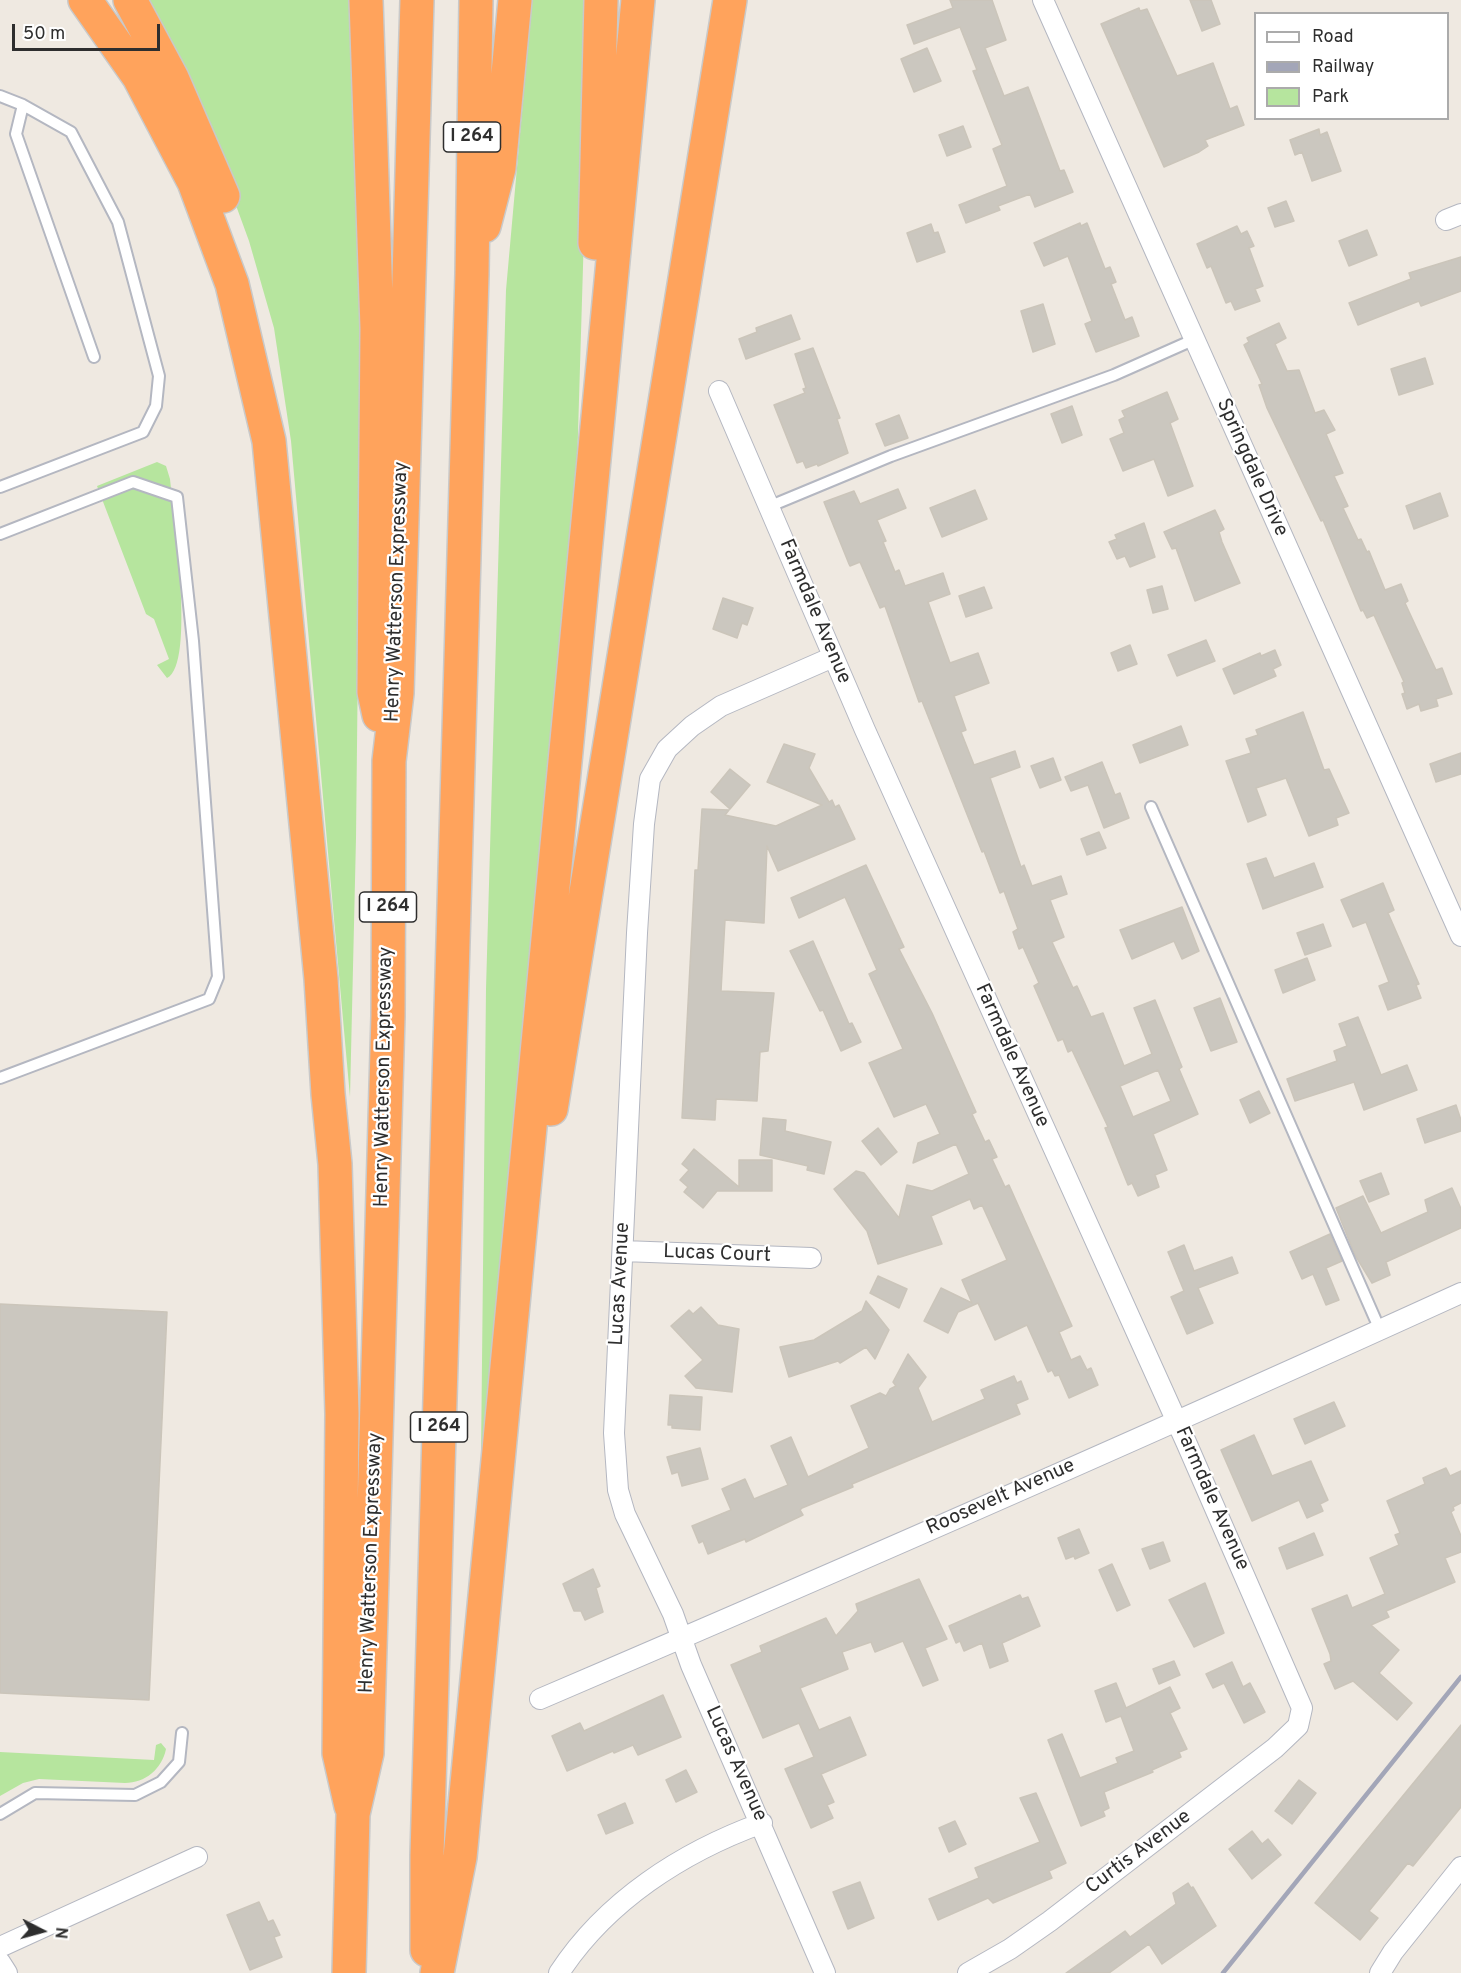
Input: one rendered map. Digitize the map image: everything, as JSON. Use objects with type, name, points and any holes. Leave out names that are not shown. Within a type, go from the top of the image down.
[{"type":"highway","points":[[85,0],[139,77],[194,182],[235,296],[269,441],[321,979],[335,1164],[342,1414],[339,1753],[353,1814]]},
{"type":"highway","points":[[130,0],[190,117],[236,230],[253,289],[273,380],[275,398],[269,441]]},
{"type":"highway","points":[[366,0],[376,275],[374,692],[389,761]]},
{"type":"highway","name":"Henry Watterson Expressway","points":[[349,1973],[353,1814],[367,1753],[388,1016],[389,761],[397,693],[417,0]]},
{"type":"highway","name":"I 264","points":[[428,1973],[427,1855],[472,274],[476,0]]},
{"type":"highway","points":[[472,274],[499,168],[515,0]]},
{"type":"highway","points":[[601,0],[595,258],[609,306]]},
{"type":"highway","points":[[437,1973],[460,1857],[638,0]]},
{"type":"highway","points":[[525,1177],[549,1124],[730,0]]},
{"type":"street","name":"Springdale Drive","points":[[1043,0],[1461,936]]},
{"type":"street","name":"Farmdale Avenue","points":[[719,391],[833,657],[1295,1688],[1302,1708],[1301,1721]]},
{"type":"street","name":"Lucas Avenue","points":[[825,1973],[673,1614],[625,1514],[618,1490],[614,1433],[637,933],[644,824],[650,779],[668,749],[692,726],[721,706],[833,657]]},
{"type":"street","name":"Lucas Court","points":[[623,1251],[811,1258]]},
{"type":"street","name":"Roosevelt Avenue","points":[[540,1699],[682,1639],[1461,1293]]},
{"type":"street","name":"Curtis Avenue","points":[[968,1973],[1010,1949],[1050,1921],[1275,1748],[1301,1721]]},
{"type":"street","points":[[560,1973],[598,1926],[641,1887],[694,1853],[732,1834],[762,1824]]},
{"type":"street","points":[[0,1947],[197,1857]]},
{"type":"street","points":[[1380,1973],[1393,1952],[1461,1867]]},
{"type":"street","points":[[0,1962],[7,1973]]},
{"type":"lane","points":[[0,96],[23,105],[71,132],[118,222],[159,376],[156,406],[143,432],[0,487]]},
{"type":"lane","points":[[23,105],[16,135],[94,357]]},
{"type":"lane","points":[[768,507],[891,456],[1114,375],[1193,340]]},
{"type":"lane","points":[[0,534],[133,482],[177,497],[194,641],[218,977],[209,999],[0,1078]]},
{"type":"lane","points":[[1151,807],[1380,1330]]},
{"type":"lane","points":[[0,1814],[35,1793],[135,1796],[161,1782],[178,1762],[183,1733]]},
{"type":"green space","points":[[142,0],[356,0],[362,283],[356,838],[350,1097],[291,441],[274,328],[249,241],[219,159]]},
{"type":"green space","points":[[532,0],[591,0],[577,466],[484,1455],[481,1455],[486,989],[506,290]]},
{"type":"green space","points":[[157,462],[166,466],[170,479],[180,586],[180,646],[176,667],[167,678],[157,665],[169,659],[154,619],[146,614],[97,486]]},
{"type":"green space","points":[[161,1743],[166,1749],[161,1763],[146,1778],[125,1783],[39,1779],[23,1783],[0,1796],[0,1752],[154,1760],[156,1745]]},
{"type":"building","points":[[950,0],[992,0],[1006,40],[985,48],[1004,96],[1028,87],[1060,171],[1064,170],[1073,192],[1035,207],[1030,194],[998,206],[1000,210],[966,223],[959,205],[1007,186],[993,149],[1002,145],[973,71],[977,70],[960,27],[914,44],[907,25],[953,8]]},
{"type":"building","points":[[1190,0],[1211,0],[1220,24],[1202,31]]},
{"type":"building","points":[[1139,8],[1140,11],[1147,9],[1177,76],[1213,63],[1230,109],[1237,106],[1244,125],[1205,140],[1208,146],[1199,152],[1164,167],[1101,24]]},
{"type":"building","points":[[927,48],[941,81],[914,92],[901,59]]},
{"type":"building","points":[[963,126],[971,147],[947,156],[939,135]]},
{"type":"building","points":[[1319,129],[1320,135],[1327,132],[1341,171],[1312,181],[1302,152],[1295,155],[1290,140]]},
{"type":"building","points":[[1286,201],[1294,221],[1275,227],[1268,208]]},
{"type":"building","points":[[1080,223],[1081,226],[1087,223],[1105,269],[1110,267],[1116,282],[1111,284],[1125,320],[1132,317],[1139,336],[1096,352],[1085,324],[1092,321],[1068,256],[1044,266],[1034,243]]},
{"type":"building","points":[[931,224],[934,233],[938,232],[945,252],[917,262],[907,233]]},
{"type":"building","points":[[1237,226],[1241,234],[1247,231],[1254,246],[1249,248],[1263,286],[1255,289],[1260,301],[1235,310],[1231,301],[1226,303],[1211,266],[1207,268],[1197,244]]},
{"type":"building","points":[[1367,230],[1377,255],[1349,266],[1339,241]]},
{"type":"building","points":[[1461,257],[1461,291],[1421,306],[1419,301],[1358,325],[1349,303],[1411,279],[1409,273]]},
{"type":"building","points":[[1043,304],[1055,344],[1033,352],[1021,311]]},
{"type":"building","points":[[791,315],[800,339],[746,359],[739,339],[757,332],[756,328]]},
{"type":"building","points":[[1279,323],[1286,338],[1275,344],[1287,371],[1299,370],[1315,413],[1324,410],[1335,430],[1326,434],[1343,473],[1334,476],[1348,506],[1343,508],[1358,540],[1361,539],[1367,552],[1369,551],[1385,590],[1401,584],[1408,601],[1405,603],[1436,670],[1442,668],[1452,694],[1436,699],[1438,706],[1421,711],[1419,704],[1407,709],[1402,694],[1405,693],[1402,683],[1404,682],[1374,615],[1367,618],[1363,610],[1361,611],[1323,520],[1321,521],[1267,408],[1259,385],[1262,384],[1244,345],[1249,342],[1247,338]]},
{"type":"building","points":[[813,348],[840,418],[837,419],[848,453],[818,466],[817,464],[806,468],[803,461],[797,463],[774,405],[805,393],[803,389],[806,388],[795,354]]},
{"type":"building","points":[[1425,358],[1433,384],[1399,395],[1391,369]]},
{"type":"building","points":[[1167,392],[1178,419],[1170,423],[1193,486],[1168,496],[1154,459],[1123,471],[1110,439],[1124,433],[1119,420],[1125,417],[1122,411]]},
{"type":"building","points":[[1072,406],[1082,435],[1062,443],[1051,414]]},
{"type":"building","points":[[899,415],[908,438],[885,446],[876,424]]},
{"type":"building","points":[[898,489],[906,508],[877,520],[895,572],[899,570],[905,586],[943,573],[950,594],[928,602],[950,663],[978,653],[989,683],[954,696],[966,730],[961,732],[974,765],[1015,751],[1020,767],[990,778],[1021,867],[1024,865],[1032,886],[1061,876],[1067,894],[1050,900],[1064,937],[1052,942],[1073,988],[1077,986],[1091,1017],[1103,1013],[1124,1066],[1152,1054],[1134,1008],[1155,1000],[1182,1067],[1179,1069],[1198,1114],[1153,1134],[1167,1170],[1155,1175],[1159,1187],[1138,1196],[1132,1183],[1128,1185],[1105,1128],[1108,1127],[1072,1050],[1068,1052],[1063,1039],[1058,1041],[1034,986],[1039,983],[1023,947],[1019,949],[1013,932],[1018,929],[1004,891],[1000,893],[922,701],[919,702],[885,606],[880,608],[860,562],[850,566],[824,502],[854,491],[860,504]],"holes":[[[1158,1070],[1171,1101],[1133,1117],[1120,1086]]]},
{"type":"building","points":[[975,490],[987,519],[942,537],[930,508]]},
{"type":"building","points":[[1440,493],[1448,516],[1414,529],[1406,506]]},
{"type":"building","points":[[1215,510],[1224,529],[1219,532],[1222,542],[1240,583],[1195,601],[1176,548],[1172,549],[1164,532]]},
{"type":"building","points":[[1144,523],[1155,557],[1130,567],[1125,556],[1117,559],[1109,542],[1117,539],[1115,535]]},
{"type":"building","points":[[1162,586],[1168,609],[1153,613],[1147,590]]},
{"type":"building","points":[[984,587],[992,608],[966,617],[959,596]]},
{"type":"building","points":[[723,598],[753,608],[747,625],[742,623],[737,638],[713,629]]},
{"type":"building","points":[[1206,640],[1215,661],[1177,676],[1168,655]]},
{"type":"building","points":[[1130,645],[1137,664],[1118,671],[1111,653]]},
{"type":"building","points":[[1275,650],[1281,665],[1273,669],[1276,676],[1234,694],[1223,669],[1260,653],[1261,656]]},
{"type":"building","points":[[1303,712],[1324,770],[1329,769],[1349,813],[1336,818],[1338,825],[1309,836],[1286,778],[1256,788],[1266,815],[1248,822],[1226,761],[1251,753],[1246,739],[1258,735],[1256,730]]},
{"type":"building","points":[[1181,726],[1188,745],[1140,763],[1133,745]]},
{"type":"building","points":[[784,744],[815,754],[809,768],[829,802],[832,800],[835,807],[839,805],[855,839],[778,871],[767,846],[764,923],[725,920],[721,991],[774,993],[768,1051],[760,1052],[757,1101],[716,1099],[715,1120],[682,1118],[695,870],[698,870],[702,809],[729,810],[725,815],[776,826],[822,805],[767,782]]},
{"type":"building","points":[[1461,753],[1461,774],[1436,782],[1430,764]]},
{"type":"building","points":[[1053,758],[1061,780],[1040,788],[1031,766]]},
{"type":"building","points":[[1102,762],[1115,795],[1120,793],[1129,818],[1104,828],[1088,785],[1071,791],[1065,777]]},
{"type":"building","points":[[730,769],[750,785],[730,809],[711,792]]},
{"type":"building","points":[[1099,832],[1106,848],[1087,855],[1081,839]]},
{"type":"building","points":[[1266,858],[1274,878],[1314,863],[1323,887],[1263,909],[1247,864]]},
{"type":"building","points":[[866,865],[904,947],[899,949],[932,1013],[976,1112],[972,1114],[985,1142],[989,1140],[997,1157],[992,1159],[1005,1187],[1009,1185],[1072,1326],[1059,1332],[1071,1360],[1080,1356],[1087,1370],[1091,1368],[1098,1385],[1069,1398],[1059,1375],[1055,1376],[1052,1370],[1048,1372],[1027,1325],[995,1340],[978,1303],[958,1312],[948,1333],[924,1321],[941,1288],[972,1303],[962,1280],[1007,1260],[982,1205],[974,1209],[970,1199],[931,1216],[942,1244],[878,1264],[867,1231],[834,1189],[856,1171],[864,1173],[899,1218],[907,1185],[932,1191],[969,1174],[956,1144],[913,1163],[918,1143],[940,1134],[926,1104],[894,1117],[869,1063],[903,1049],[869,974],[877,970],[845,897],[799,918],[791,898]]},
{"type":"building","points":[[1383,883],[1394,910],[1388,913],[1419,984],[1416,985],[1421,998],[1388,1010],[1379,986],[1389,982],[1366,922],[1353,927],[1341,900]]},
{"type":"building","points":[[1182,907],[1199,951],[1182,959],[1174,941],[1132,959],[1120,930]]},
{"type":"building","points":[[1323,924],[1331,946],[1305,955],[1297,933]]},
{"type":"building","points":[[813,941],[849,1024],[852,1023],[861,1042],[841,1051],[823,1010],[820,1011],[790,951]]},
{"type":"building","points":[[1307,958],[1315,980],[1283,993],[1275,970]]},
{"type":"building","points":[[1220,998],[1237,1042],[1211,1051],[1194,1008]]},
{"type":"building","points":[[1358,1017],[1381,1075],[1407,1065],[1417,1090],[1364,1110],[1354,1082],[1295,1101],[1287,1079],[1337,1061],[1334,1051],[1347,1046],[1339,1024]]},
{"type":"building","points":[[1259,1091],[1270,1113],[1250,1123],[1240,1100]]},
{"type":"building","points":[[1456,1105],[1461,1120],[1461,1131],[1425,1143],[1417,1119]]},
{"type":"building","points":[[763,1118],[786,1120],[785,1131],[831,1142],[824,1174],[807,1170],[808,1166],[760,1155]]},
{"type":"building","points":[[878,1128],[897,1152],[881,1165],[862,1141]]},
{"type":"building","points":[[694,1149],[739,1187],[739,1160],[772,1160],[772,1191],[717,1191],[703,1208],[684,1192],[688,1187],[680,1180],[689,1170],[682,1164]]},
{"type":"building","points":[[1381,1173],[1389,1194],[1369,1202],[1360,1181]]},
{"type":"building","points":[[1452,1188],[1461,1209],[1461,1228],[1386,1262],[1390,1275],[1372,1283],[1355,1255],[1336,1208],[1363,1196],[1381,1233],[1428,1212],[1425,1200]]},
{"type":"building","points":[[1330,1234],[1342,1261],[1326,1268],[1339,1300],[1326,1305],[1313,1274],[1302,1279],[1290,1252]]},
{"type":"building","points":[[1184,1245],[1194,1271],[1232,1257],[1238,1273],[1198,1288],[1213,1323],[1187,1334],[1171,1297],[1184,1291],[1168,1252]]},
{"type":"building","points":[[878,1276],[907,1289],[899,1308],[870,1293]]},
{"type":"building","points":[[866,1301],[889,1330],[875,1359],[866,1347],[840,1363],[838,1361],[789,1377],[780,1347],[814,1340],[862,1311]]},
{"type":"building","points":[[0,1304],[167,1312],[149,1700],[0,1693]]},
{"type":"building","points":[[701,1307],[718,1325],[739,1329],[732,1392],[696,1388],[685,1376],[703,1360],[671,1326],[689,1310],[693,1314]]},
{"type":"building","points":[[908,1354],[926,1377],[918,1388],[932,1422],[985,1399],[981,1390],[1014,1376],[1017,1383],[1021,1381],[1028,1399],[1016,1404],[1020,1414],[852,1484],[853,1487],[802,1508],[800,1510],[803,1515],[746,1542],[745,1539],[708,1554],[703,1541],[699,1543],[692,1526],[731,1510],[722,1489],[745,1479],[754,1499],[788,1485],[771,1446],[791,1437],[808,1477],[869,1448],[851,1406],[880,1393],[886,1396],[890,1389],[896,1386],[893,1382]]},
{"type":"building","points":[[670,1395],[702,1397],[700,1430],[672,1428],[672,1425],[668,1425]]},
{"type":"building","points":[[1334,1402],[1345,1426],[1305,1444],[1294,1419]]},
{"type":"building","points":[[1254,1435],[1272,1476],[1311,1461],[1328,1500],[1320,1504],[1323,1511],[1307,1518],[1299,1500],[1252,1521],[1221,1450]]},
{"type":"building","points":[[700,1448],[708,1479],[682,1486],[678,1472],[672,1474],[667,1457]]},
{"type":"building","points":[[1446,1468],[1450,1476],[1461,1471],[1461,1503],[1453,1507],[1454,1510],[1451,1512],[1461,1536],[1461,1552],[1445,1558],[1455,1582],[1386,1611],[1389,1617],[1371,1625],[1399,1650],[1379,1673],[1412,1703],[1397,1720],[1353,1681],[1335,1689],[1324,1664],[1331,1661],[1330,1654],[1312,1609],[1347,1595],[1352,1608],[1385,1594],[1370,1558],[1399,1545],[1395,1535],[1400,1533],[1387,1501],[1425,1484],[1423,1478]]},
{"type":"building","points":[[1079,1529],[1089,1553],[1075,1559],[1074,1556],[1066,1559],[1058,1538]]},
{"type":"building","points":[[1314,1533],[1323,1555],[1287,1569],[1279,1548]]},
{"type":"building","points":[[1163,1542],[1170,1561],[1150,1569],[1142,1549]]},
{"type":"building","points":[[1112,1564],[1130,1605],[1117,1611],[1099,1570]]},
{"type":"building","points":[[593,1569],[600,1586],[596,1588],[603,1612],[585,1620],[581,1611],[574,1611],[563,1584]]},
{"type":"building","points":[[919,1579],[947,1639],[925,1648],[938,1680],[923,1686],[903,1641],[875,1652],[871,1642],[842,1652],[848,1669],[800,1688],[819,1730],[850,1717],[866,1755],[821,1774],[834,1802],[827,1805],[833,1818],[811,1828],[785,1769],[814,1757],[799,1723],[763,1738],[731,1665],[762,1652],[760,1646],[826,1618],[836,1636],[858,1611],[856,1604]]},
{"type":"building","points":[[1205,1583],[1224,1633],[1194,1647],[1169,1600]]},
{"type":"building","points":[[1020,1595],[1022,1599],[1028,1597],[1040,1626],[1002,1643],[1008,1661],[990,1668],[982,1643],[964,1651],[960,1641],[956,1643],[949,1626]]},
{"type":"building","points":[[1174,1661],[1180,1675],[1159,1684],[1153,1669]]},
{"type":"building","points":[[1232,1662],[1243,1687],[1250,1683],[1265,1712],[1244,1723],[1224,1683],[1213,1688],[1206,1674]]},
{"type":"building","points":[[1116,1683],[1126,1708],[1170,1687],[1180,1708],[1170,1713],[1187,1749],[1179,1752],[1181,1757],[1152,1770],[1153,1772],[1104,1792],[1109,1808],[1103,1811],[1105,1816],[1081,1826],[1048,1740],[1062,1734],[1080,1778],[1118,1763],[1116,1758],[1134,1751],[1121,1716],[1106,1722],[1095,1691]]},
{"type":"building","points":[[663,1695],[681,1737],[638,1755],[633,1745],[567,1771],[552,1736],[580,1723],[584,1731]]},
{"type":"building","points":[[1461,1725],[1461,1807],[1413,1866],[1408,1863],[1369,1911],[1378,1918],[1360,1940],[1315,1903]]},
{"type":"building","points":[[686,1770],[697,1792],[676,1802],[666,1780]]},
{"type":"building","points":[[1299,1780],[1316,1793],[1292,1824],[1275,1811]]},
{"type":"building","points":[[1036,1793],[1066,1863],[1049,1871],[1052,1878],[993,1903],[988,1898],[938,1920],[929,1899],[979,1878],[975,1868],[1040,1842],[1020,1798]]},
{"type":"building","points":[[625,1803],[633,1823],[606,1834],[598,1815]]},
{"type":"building","points":[[955,1821],[966,1844],[949,1852],[939,1828]]},
{"type":"building","points":[[1252,1831],[1262,1844],[1268,1839],[1281,1855],[1252,1879],[1229,1849]]},
{"type":"building","points":[[860,1882],[874,1918],[848,1929],[833,1892]]},
{"type":"building","points":[[1188,1883],[1191,1888],[1193,1887],[1216,1926],[1162,1964],[1149,1944],[1109,1973],[1066,1973],[1125,1931],[1130,1937],[1176,1904],[1173,1893]]},
{"type":"building","points":[[259,1902],[268,1922],[273,1920],[280,1935],[274,1937],[282,1957],[250,1970],[227,1915]]},
{"type":"railway","points":[[1223,1973],[1461,1677]]}]
